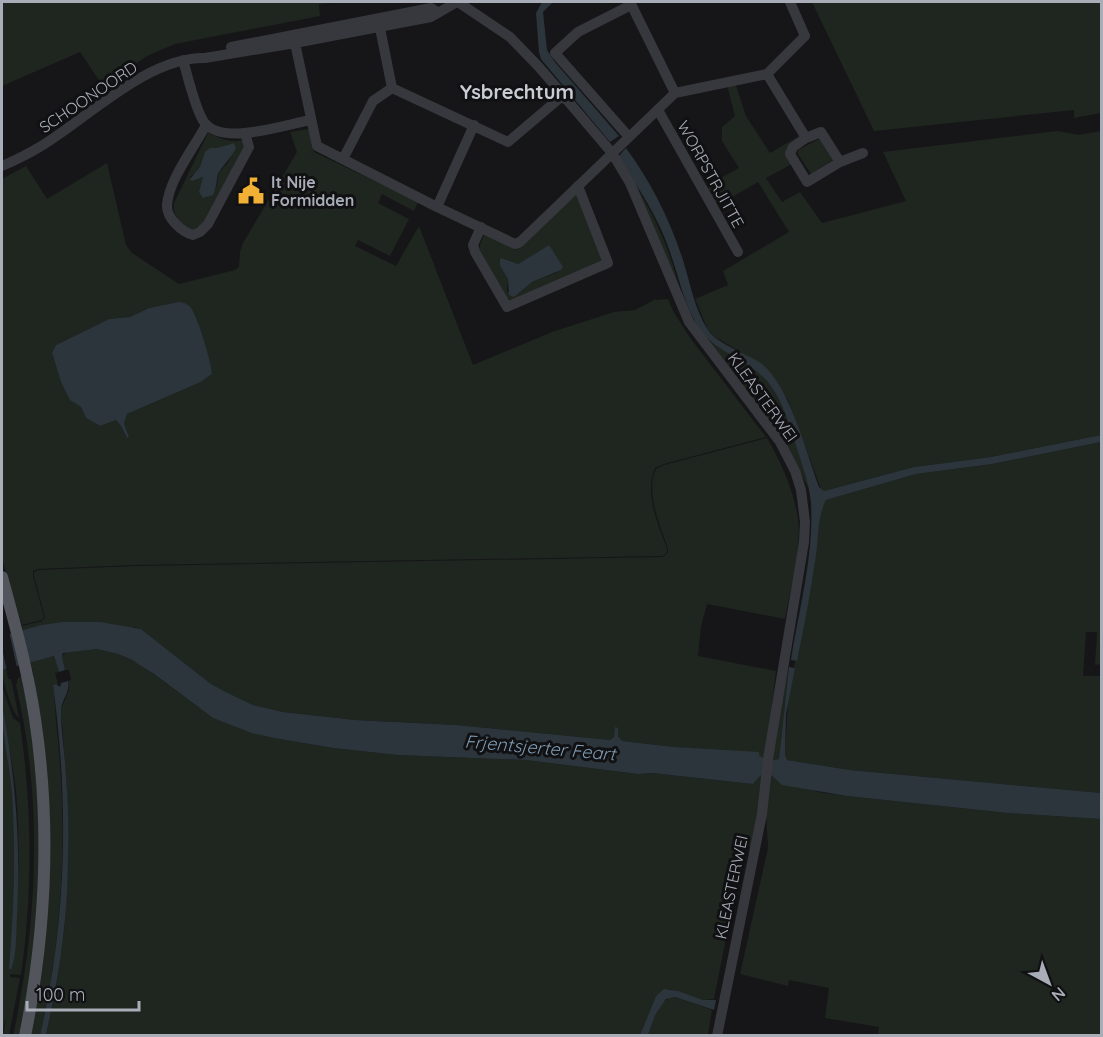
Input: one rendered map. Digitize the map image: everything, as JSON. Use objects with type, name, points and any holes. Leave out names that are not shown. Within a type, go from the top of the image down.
[{"type":"main road","points":[[2,577],[27,674],[40,761],[45,847],[42,923],[25,1035]]},
{"type":"street","points":[[294,39],[431,17],[458,2]]},
{"type":"street","name":"KLEASTERWEI","points":[[458,2],[510,37],[538,66],[558,89],[561,96],[567,100],[612,153],[630,183],[689,322],[780,442],[795,471],[801,490],[805,522],[804,542],[758,834],[717,1035]]},
{"type":"street","points":[[294,39],[317,146],[510,243],[520,242],[675,93],[767,74],[805,36],[790,2]]},
{"type":"street","points":[[629,137],[555,53],[578,32],[630,3],[675,93]]},
{"type":"street","points":[[294,39],[431,8],[437,12]]},
{"type":"street","points":[[380,27],[392,88]]},
{"type":"street","name":"SCHOONOORD","points":[[2,165],[46,144],[127,87],[154,71],[188,59],[205,58],[294,39]]},
{"type":"street","points":[[188,59],[201,116],[206,125],[227,134],[245,133],[311,120]]},
{"type":"street","points":[[767,74],[806,138]]},
{"type":"street","points":[[392,88],[508,142],[561,96]]},
{"type":"street","points":[[343,159],[373,101],[392,88]]},
{"type":"street","name":"WORPSTRJITTE","points":[[658,111],[738,252]]},
{"type":"street","points":[[206,125],[172,185],[167,205],[167,213],[179,227],[193,235],[208,224],[249,147],[245,133]]},
{"type":"street","points":[[437,207],[474,125]]},
{"type":"street","points":[[840,162],[821,132],[793,147],[790,154],[807,182],[840,162],[863,153]]},
{"type":"street","points":[[481,227],[473,245],[475,252],[508,312],[608,263],[578,186]]},
{"type":"shaded area","points":[[2,2],[338,2],[319,4],[320,16],[175,44],[147,56],[103,86],[80,52],[2,86]]},
{"type":"shaded area","points":[[812,2],[1101,2],[1101,113],[1074,118],[1074,110],[874,131]]},
{"type":"shaded area","points":[[735,83],[746,116],[770,153],[801,135],[789,149],[794,163],[766,178],[782,202],[800,192],[822,223],[906,201],[883,152],[1057,131],[1079,135],[1101,131],[1101,435],[991,457],[914,467],[824,491],[821,489],[788,400],[763,365],[715,337],[708,330],[695,299],[728,285],[723,271],[789,232],[758,182],[717,206],[706,186],[739,168],[722,141],[722,127],[735,116],[727,85]]},
{"type":"shaded area","points":[[309,129],[314,152],[418,202],[414,211],[382,194],[378,203],[409,219],[390,256],[358,240],[355,246],[396,266],[419,226],[473,365],[552,332],[614,312],[635,310],[654,300],[668,299],[691,339],[766,437],[655,468],[651,488],[656,519],[667,548],[663,556],[135,565],[38,569],[33,571],[33,576],[44,617],[42,620],[22,625],[2,559],[2,179],[26,166],[47,199],[107,163],[126,245],[132,253],[179,284],[239,267],[243,243],[297,152],[290,132]],"holes":[[[183,302],[199,328],[212,374],[201,382],[127,414],[124,423],[129,437],[126,437],[116,420],[100,426],[86,418],[81,407],[71,400],[61,382],[52,353],[56,345],[109,319],[130,317],[149,308]]]},
{"type":"shaded area","points":[[208,133],[229,140],[243,140],[245,143],[205,225],[190,231],[176,216],[174,203]],"holes":[[[230,144],[236,148],[227,164],[219,172],[216,189],[201,187],[203,177],[192,181],[190,177],[198,171],[210,148]]]},
{"type":"shaded area","points":[[819,139],[823,140],[834,159],[811,174],[798,154],[798,150]]},
{"type":"shaded area","points":[[638,189],[663,238],[680,290]]},
{"type":"shaded area","points":[[577,192],[603,260],[513,303],[504,302],[478,251],[484,234],[516,250]],"holes":[[[549,245],[558,272],[532,282],[514,297],[507,291],[508,279],[500,266],[503,258],[518,264]]]},
{"type":"shaded area","points":[[710,341],[752,366],[776,395],[797,443],[809,489],[795,463]]},
{"type":"shaded area","points":[[767,438],[786,477],[798,519],[797,556],[785,619],[707,604],[701,626],[698,656],[776,671],[765,760],[758,752],[731,752],[622,741],[618,736],[618,728],[615,728],[614,737],[610,740],[456,725],[355,720],[283,712],[253,705],[211,684],[141,629],[63,622],[23,631],[22,626],[42,621],[45,617],[34,576],[34,572],[38,570],[135,566],[663,557],[668,552],[668,548],[653,498],[653,478],[656,469]]},
{"type":"shaded area","points":[[1101,442],[1101,664],[1095,665],[1097,632],[1086,632],[1083,676],[1101,676],[1101,793],[850,770],[787,760],[785,756],[788,696],[813,575],[819,520],[826,500],[916,474],[992,464]]},
{"type":"shaded area","points":[[97,649],[118,654],[140,664],[213,718],[274,738],[333,748],[398,755],[526,760],[638,774],[652,773],[753,784],[763,773],[753,846],[744,846],[714,999],[703,1000],[670,989],[656,996],[640,1035],[46,1036],[64,932],[68,874],[66,777],[61,709],[69,690],[68,681],[71,680],[69,670],[65,670],[62,656],[67,652]]},
{"type":"shaded area","points":[[54,656],[59,672],[55,673],[58,684],[53,685],[62,801],[62,879],[54,957],[40,1035],[29,1036],[45,939],[32,677],[34,676],[30,661]]},
{"type":"shaded area","points":[[789,667],[779,759],[771,761],[787,671]]},
{"type":"shaded area","points":[[6,668],[8,679],[11,679],[19,718],[13,710],[6,688],[2,670]]},
{"type":"shaded area","points":[[22,676],[36,778],[39,881],[32,971],[20,1035],[13,1036],[28,949],[34,860],[34,816],[30,772],[25,728],[16,685],[18,678]]},
{"type":"shaded area","points":[[2,686],[13,718],[20,723],[29,818],[28,912],[21,975],[10,974],[10,977],[20,978],[9,1035],[3,1035],[7,1014],[2,1033],[2,711],[12,774],[16,832],[12,969],[19,857],[16,791]]},
{"type":"shaded area","points":[[770,774],[818,792],[847,796],[1008,813],[1101,819],[1101,1035],[878,1035],[879,1027],[825,1018],[829,988],[789,980],[788,986],[740,974],[768,848],[766,812]]},
{"type":"shaded area","points":[[675,997],[712,1010],[708,1035],[648,1036],[660,1006],[669,998]]},
{"type":"water","points":[[542,2],[553,2],[543,12],[547,50],[619,136],[610,142],[541,59],[536,13]]},
{"type":"water","points":[[234,143],[236,148],[219,172],[213,195],[203,198],[199,192],[203,177],[192,181],[190,179],[200,167],[205,152],[210,148]]},
{"type":"water","points":[[626,148],[665,214],[703,322],[719,340],[756,360],[772,374],[789,404],[819,487],[824,491],[914,467],[991,457],[1101,435],[1101,442],[992,464],[916,474],[826,500],[820,520],[812,582],[797,661],[791,660],[808,562],[811,523],[808,487],[793,435],[779,401],[764,378],[714,344],[699,328],[685,300],[660,227],[618,157]]},
{"type":"water","points":[[549,245],[563,267],[561,270],[532,282],[514,297],[509,295],[508,279],[500,266],[500,259],[518,264]]},
{"type":"water","points":[[178,302],[188,305],[194,313],[204,340],[212,374],[201,382],[127,414],[124,423],[129,437],[127,438],[116,420],[100,426],[86,418],[81,407],[70,400],[61,382],[52,353],[56,345],[109,319],[130,317],[149,308]]},
{"type":"water","name":"Frjentsjerter Feart","points":[[63,622],[100,622],[141,629],[211,684],[253,705],[283,712],[355,720],[456,725],[610,740],[614,737],[615,727],[618,728],[618,736],[622,741],[674,747],[759,752],[762,757],[771,760],[779,759],[789,667],[795,668],[786,714],[785,755],[787,760],[850,770],[1101,793],[1101,819],[1008,813],[847,796],[782,785],[770,774],[763,773],[753,784],[652,773],[638,774],[526,760],[398,755],[333,748],[252,733],[213,718],[132,660],[97,649],[63,653],[65,670],[59,672],[54,656],[2,670],[2,636]]},
{"type":"water","points":[[68,681],[68,690],[61,711],[68,817],[66,903],[59,969],[51,1013],[46,1035],[40,1035],[56,948],[63,861],[62,773],[53,685],[60,687],[61,683]]},
{"type":"water","points":[[2,703],[14,782],[17,834],[16,936],[11,970],[9,968],[14,838],[11,783]]},
{"type":"water","points":[[664,989],[678,991],[703,1000],[716,1000],[714,1010],[675,997],[666,999],[655,1015],[648,1035],[640,1035],[656,996]]},
{"type":"pier","points":[[9,631],[17,668],[7,671],[2,648],[2,633]]},
{"type":"place","name":"It Nije Formidden","points":[[251,191]]},
{"type":"district","name":"Ysbrechtum","points":[[517,92]]}]
